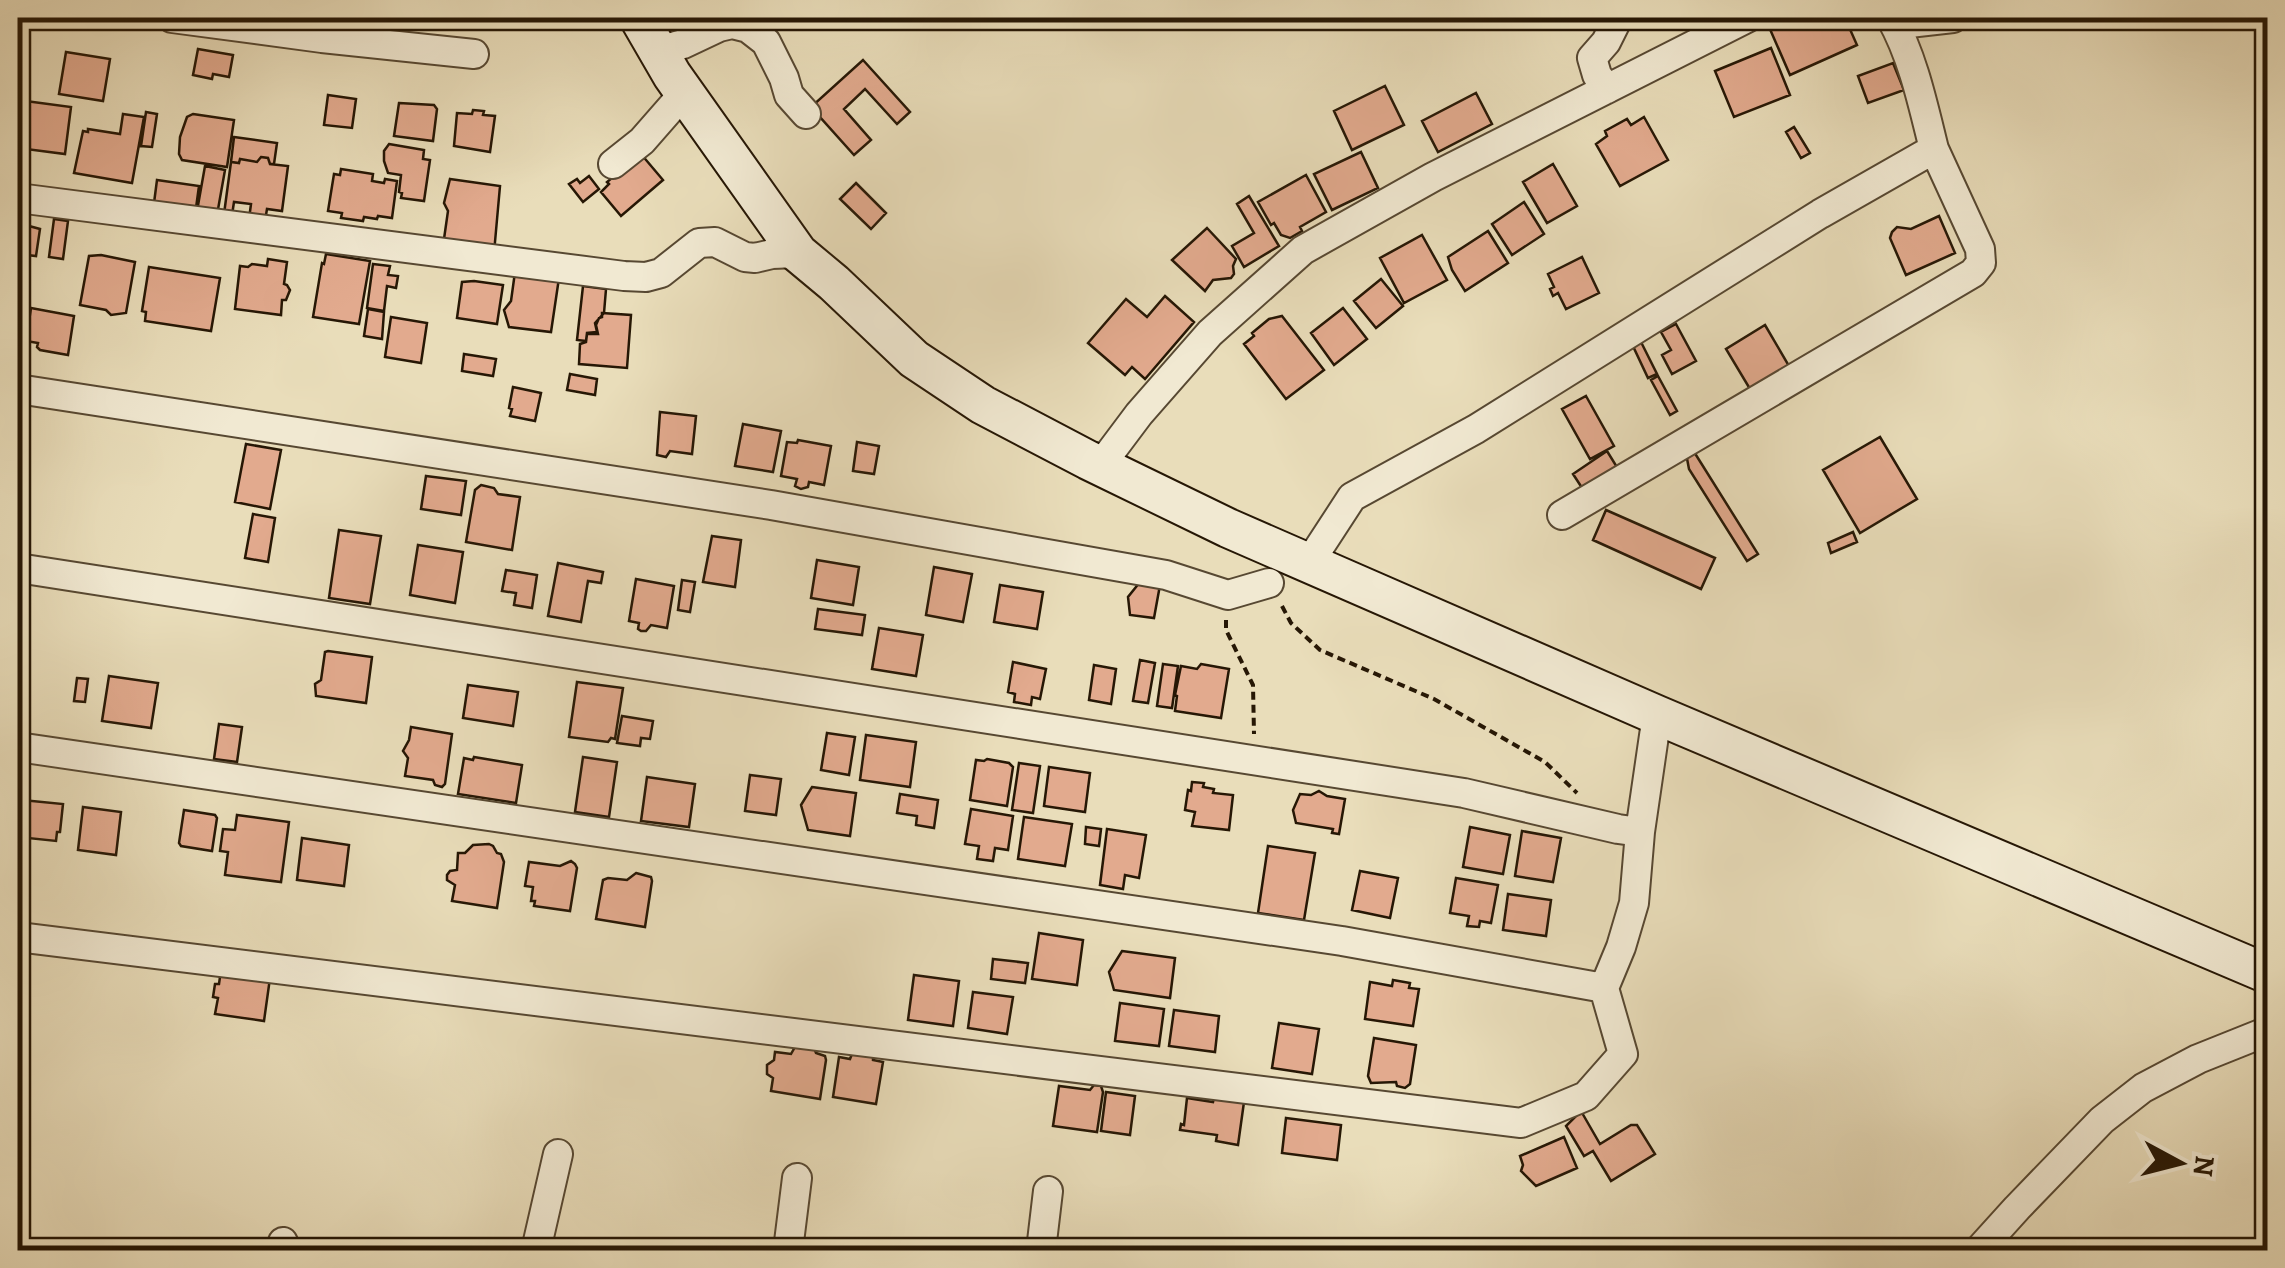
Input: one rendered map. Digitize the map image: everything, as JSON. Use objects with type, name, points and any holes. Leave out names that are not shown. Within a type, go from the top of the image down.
[{"type":"main road","points":[[639,18],[684,93],[798,253],[914,359],[983,406],[1228,528],[2268,974]]},
{"type":"street","points":[[172,18],[474,54]]},
{"type":"street","points":[[1607,89],[1592,58],[1606,42],[1618,18]]},
{"type":"street","points":[[1100,466],[1139,414],[1210,333],[1303,250],[1432,177],[1748,18]]},
{"type":"street","points":[[1893,20],[1909,23],[1953,18]]},
{"type":"street","points":[[1562,515],[1973,273],[1980,262],[1980,248],[1934,149],[1911,66],[1893,20]]},
{"type":"street","points":[[658,51],[732,24],[748,28],[766,42],[789,95],[806,114]]},
{"type":"street","points":[[614,164],[642,141],[684,93]]},
{"type":"street","points":[[1308,563],[1352,497],[1476,429],[1820,214],[1934,149]]},
{"type":"street","points":[[18,198],[624,276],[661,273],[699,244],[716,242],[745,257],[798,253]]},
{"type":"street","points":[[18,388],[771,505],[1166,575],[1228,595],[1269,583]]},
{"type":"street","points":[[18,568],[1464,793],[1626,830]]},
{"type":"street","points":[[18,937],[1522,1123],[1586,1096],[1623,1054],[1604,988],[1634,903],[1626,830],[1657,715]]},
{"type":"street","points":[[18,747],[1342,941],[1604,988]]},
{"type":"street","points":[[1979,1250],[2102,1120],[2142,1088],[2198,1059],[2268,1031]]},
{"type":"street","points":[[536,1250],[558,1154]]},
{"type":"street","points":[[788,1250],[797,1178]]},
{"type":"street","points":[[1041,1250],[1048,1190]]},
{"type":"path","points":[[1269,583],[1291,623],[1320,650],[1434,699],[1546,762],[1626,830]]},
{"type":"path","points":[[1228,595],[1226,630],[1253,686],[1253,760]]},
{"type":"building","points":[[1845,18],[1857,45],[1790,75],[1766,20]]},
{"type":"building","points":[[1771,48],[1790,95],[1734,117],[1715,71]]},
{"type":"building","points":[[198,49],[233,55],[229,77],[193,75]]},
{"type":"building","points":[[66,52],[110,59],[103,101],[59,94]]},
{"type":"building","points":[[863,60],[910,112],[897,124],[865,89],[844,109],[871,140],[854,155],[811,107]]},
{"type":"building","points":[[1893,63],[1904,90],[1868,103],[1858,76]]},
{"type":"building","points":[[1385,86],[1404,125],[1352,150],[1334,111]]},
{"type":"building","points":[[1476,93],[1492,124],[1438,152],[1422,121]]},
{"type":"building","points":[[328,95],[356,99],[352,128],[324,125]]},
{"type":"building","points":[[18,100],[71,107],[65,154],[18,148]]},
{"type":"building","points":[[399,103],[434,105],[437,109],[433,141],[394,136]]},
{"type":"building","points":[[473,110],[495,116],[490,152],[454,146],[457,113],[472,114]]},
{"type":"building","points":[[146,112],[157,114],[152,147],[141,146]]},
{"type":"building","points":[[123,114],[144,117],[132,183],[74,173],[83,131],[120,134]]},
{"type":"building","points":[[193,114],[234,120],[227,167],[182,160],[180,137],[187,117]]},
{"type":"building","points":[[1644,117],[1668,160],[1620,186],[1596,144],[1607,136],[1605,131],[1627,119],[1631,125]]},
{"type":"building","points":[[1794,127],[1810,153],[1801,158],[1786,132]]},
{"type":"building","points":[[234,137],[277,143],[274,164],[261,157],[257,162],[231,162]]},
{"type":"building","points":[[389,144],[424,150],[423,159],[430,160],[424,201],[401,198],[401,175],[388,173],[384,161]]},
{"type":"building","points":[[1361,152],[1378,188],[1332,210],[1314,174]]},
{"type":"building","points":[[641,154],[663,180],[621,216],[601,192],[607,182]]},
{"type":"building","points":[[261,157],[268,158],[270,164],[288,166],[282,211],[267,209],[265,221],[249,219],[251,204],[234,202],[232,215],[224,214],[231,162],[257,162]]},
{"type":"building","points":[[1553,164],[1577,206],[1547,223],[1523,182]]},
{"type":"building","points":[[205,166],[225,170],[217,215],[197,211]]},
{"type":"building","points":[[341,169],[373,174],[372,181],[397,181],[392,218],[364,217],[363,221],[341,218],[342,213],[328,211],[334,174],[340,175]]},
{"type":"building","points":[[1306,175],[1326,212],[1300,227],[1302,231],[1290,238],[1281,235],[1258,202]]},
{"type":"building","points":[[589,176],[599,189],[583,202],[569,184],[577,179],[580,183]]},
{"type":"building","points":[[450,179],[500,186],[494,253],[443,246],[448,211],[444,203]]},
{"type":"building","points":[[157,180],[199,186],[196,208],[154,203]]},
{"type":"building","points":[[856,183],[886,213],[871,229],[840,199]]},
{"type":"building","points":[[1249,196],[1279,246],[1244,267],[1232,246],[1254,233],[1237,204]]},
{"type":"building","points":[[1524,202],[1544,234],[1512,255],[1492,224]]},
{"type":"building","points":[[1939,216],[1955,253],[1906,275],[1890,238],[1892,232],[1897,227],[1911,229]]},
{"type":"building","points":[[54,219],[68,221],[63,259],[49,257]]},
{"type":"building","points":[[18,223],[40,229],[36,256],[18,254]]},
{"type":"building","points":[[1207,228],[1236,259],[1231,278],[1213,280],[1205,291],[1172,260]]},
{"type":"building","points":[[1488,231],[1508,263],[1465,291],[1448,257]]},
{"type":"building","points":[[1422,235],[1447,280],[1404,303],[1380,258]]},
{"type":"building","points":[[326,254],[370,261],[359,324],[313,317]]},
{"type":"building","points":[[89,256],[135,262],[126,313],[111,315],[106,310],[80,305]]},
{"type":"building","points":[[1582,257],[1599,293],[1566,309],[1558,293],[1553,296],[1548,274]]},
{"type":"building","points":[[268,259],[287,262],[284,284],[290,290],[286,300],[282,300],[281,315],[235,309],[240,266],[267,266]]},
{"type":"building","points":[[373,264],[390,266],[388,275],[398,276],[396,288],[387,286],[384,311],[367,308]]},
{"type":"building","points":[[149,267],[220,278],[211,331],[145,321],[146,312],[142,311]]},
{"type":"building","points":[[515,272],[559,278],[551,332],[509,327],[504,310],[511,301]]},
{"type":"building","points":[[1381,279],[1403,306],[1376,328],[1354,301]]},
{"type":"building","points":[[462,282],[503,285],[497,324],[457,318]]},
{"type":"building","points":[[583,286],[606,289],[604,313],[595,323],[597,332],[587,333],[586,341],[577,340]]},
{"type":"building","points":[[1165,296],[1194,322],[1145,379],[1132,367],[1125,375],[1088,343],[1126,299],[1147,317]]},
{"type":"building","points":[[31,308],[74,316],[68,355],[40,350],[38,343],[26,341]]},
{"type":"building","points":[[1343,308],[1367,339],[1334,365],[1311,333]]},
{"type":"building","points":[[368,309],[384,312],[382,339],[364,336]]},
{"type":"building","points":[[602,313],[631,315],[627,368],[579,364],[580,344],[586,342],[587,334],[598,334],[596,325]]},
{"type":"building","points":[[1282,316],[1324,370],[1286,399],[1244,344],[1269,319]]},
{"type":"building","points":[[391,317],[427,323],[421,363],[385,357]]},
{"type":"building","points":[[1676,324],[1696,361],[1672,374],[1662,355],[1671,350],[1661,332]]},
{"type":"building","points":[[1765,325],[1789,366],[1750,389],[1726,349]]},
{"type":"building","points":[[1640,340],[1657,374],[1648,378],[1632,344]]},
{"type":"building","points":[[464,354],[496,359],[493,376],[462,371]]},
{"type":"building","points":[[570,374],[597,379],[595,395],[567,390]]},
{"type":"building","points":[[1658,376],[1677,411],[1670,415],[1651,380]]},
{"type":"building","points":[[513,387],[541,393],[535,421],[510,416]]},
{"type":"building","points":[[1586,396],[1614,446],[1590,459],[1562,409]]},
{"type":"building","points":[[660,412],[696,416],[692,454],[670,451],[666,457],[657,455]]},
{"type":"building","points":[[743,424],[781,431],[773,472],[735,466]]},
{"type":"building","points":[[1880,437],[1917,499],[1860,533],[1823,470]]},
{"type":"building","points":[[787,442],[831,446],[824,485],[809,482],[808,487],[801,489],[795,486],[797,479],[781,476]]},
{"type":"building","points":[[857,442],[879,446],[874,474],[853,471]]},
{"type":"building","points":[[246,444],[281,450],[270,509],[235,502]]},
{"type":"building","points":[[1691,447],[1758,554],[1747,561],[1689,469],[1685,448]]},
{"type":"building","points":[[1607,451],[1620,472],[1586,494],[1573,474]]},
{"type":"building","points":[[426,476],[466,481],[461,515],[421,509]]},
{"type":"building","points":[[481,485],[494,488],[498,494],[520,497],[512,550],[466,542],[475,490]]},
{"type":"building","points":[[1606,510],[1715,558],[1701,589],[1593,540]]},
{"type":"building","points":[[253,514],[275,518],[268,562],[245,558]]},
{"type":"building","points":[[339,530],[381,536],[370,604],[329,598]]},
{"type":"building","points":[[1853,532],[1857,542],[1831,553],[1828,543]]},
{"type":"building","points":[[712,536],[741,540],[735,587],[703,582]]},
{"type":"building","points":[[418,545],[463,552],[455,603],[410,595]]},
{"type":"building","points":[[817,560],[859,567],[853,605],[811,598]]},
{"type":"building","points":[[558,563],[603,572],[601,583],[588,581],[581,622],[548,616]]},
{"type":"building","points":[[934,567],[972,574],[963,622],[926,615]]},
{"type":"building","points":[[506,570],[537,575],[532,608],[514,605],[516,593],[502,591]]},
{"type":"building","points":[[636,579],[674,586],[667,628],[651,625],[641,631],[639,623],[629,621]]},
{"type":"building","points":[[682,580],[695,582],[690,612],[678,610]]},
{"type":"building","points":[[1140,582],[1160,585],[1154,618],[1130,615],[1128,597]]},
{"type":"building","points":[[1000,585],[1043,592],[1037,629],[994,622]]},
{"type":"building","points":[[818,609],[865,615],[862,635],[815,629]]},
{"type":"building","points":[[879,628],[923,635],[916,676],[872,669]]},
{"type":"building","points":[[328,651],[372,657],[366,703],[316,696],[315,684],[321,680]]},
{"type":"building","points":[[1140,660],[1155,663],[1148,703],[1133,701]]},
{"type":"building","points":[[1013,662],[1046,669],[1040,699],[1032,697],[1031,705],[1014,702],[1015,694],[1008,692]]},
{"type":"building","points":[[1163,664],[1178,666],[1172,708],[1157,706]]},
{"type":"building","points":[[1201,664],[1229,669],[1221,718],[1175,711],[1181,666],[1197,669]]},
{"type":"building","points":[[1094,665],[1116,669],[1111,704],[1089,700]]},
{"type":"building","points":[[109,676],[158,683],[151,728],[102,721]]},
{"type":"building","points":[[77,678],[88,679],[85,702],[74,701]]},
{"type":"building","points":[[577,682],[623,688],[615,739],[608,742],[569,737]]},
{"type":"building","points":[[468,685],[518,692],[513,726],[463,718]]},
{"type":"building","points":[[622,716],[653,721],[650,739],[641,738],[640,746],[617,743]]},
{"type":"building","points":[[219,724],[242,727],[237,762],[214,759]]},
{"type":"building","points":[[411,727],[452,734],[442,787],[433,780],[405,776],[408,758],[403,751]]},
{"type":"building","points":[[827,733],[855,737],[849,775],[821,770]]},
{"type":"building","points":[[866,735],[916,742],[910,787],[860,780]]},
{"type":"building","points":[[583,757],[617,762],[609,817],[575,812]]},
{"type":"building","points":[[464,758],[522,765],[516,803],[458,794]]},
{"type":"building","points":[[987,759],[1013,767],[1007,806],[970,800],[976,760]]},
{"type":"building","points":[[1019,763],[1040,766],[1033,813],[1012,810]]},
{"type":"building","points":[[1049,767],[1090,773],[1085,812],[1044,806]]},
{"type":"building","points":[[750,775],[781,779],[776,815],[745,811]]},
{"type":"building","points":[[647,777],[695,784],[689,827],[641,821]]},
{"type":"building","points":[[1192,782],[1204,783],[1203,787],[1214,789],[1213,793],[1233,795],[1229,830],[1192,826],[1195,812],[1185,810]]},
{"type":"building","points":[[812,787],[856,793],[850,836],[808,830],[801,805]]},
{"type":"building","points":[[1319,791],[1345,799],[1339,834],[1332,833],[1333,829],[1296,823],[1293,810],[1300,794]]},
{"type":"building","points":[[900,794],[938,800],[934,828],[916,825],[917,816],[897,813]]},
{"type":"building","points":[[22,800],[63,804],[56,841],[18,837]]},
{"type":"building","points":[[83,807],[121,812],[116,855],[78,850]]},
{"type":"building","points":[[971,809],[1013,816],[1008,850],[995,848],[993,861],[977,859],[979,846],[965,844]]},
{"type":"building","points":[[184,810],[215,815],[212,851],[181,846]]},
{"type":"building","points":[[237,815],[289,822],[281,882],[225,875],[228,852],[220,851],[223,829],[235,830]]},
{"type":"building","points":[[1024,817],[1072,824],[1065,866],[1018,859]]},
{"type":"building","points":[[1086,827],[1101,829],[1099,846],[1085,844]]},
{"type":"building","points":[[1470,827],[1510,835],[1503,874],[1463,867]]},
{"type":"building","points":[[1107,829],[1146,835],[1139,878],[1125,875],[1123,889],[1100,885]]},
{"type":"building","points":[[1522,831],[1561,838],[1553,882],[1515,876]]},
{"type":"building","points":[[302,838],[349,845],[344,886],[297,880]]},
{"type":"building","points":[[489,844],[504,862],[497,908],[452,901],[455,885],[447,880],[447,875],[457,870],[458,853],[465,853],[473,845]]},
{"type":"building","points":[[1268,846],[1315,853],[1304,920],[1258,913]]},
{"type":"building","points":[[571,861],[577,868],[570,911],[534,906],[533,887],[525,886],[529,862],[560,866]]},
{"type":"building","points":[[1360,871],[1398,878],[1390,918],[1352,910]]},
{"type":"building","points":[[636,873],[651,877],[652,881],[645,927],[596,919],[603,880],[627,880]]},
{"type":"building","points":[[1456,878],[1498,885],[1491,923],[1480,921],[1479,927],[1467,926],[1469,916],[1450,913]]},
{"type":"building","points":[[1508,894],[1551,900],[1546,936],[1503,930]]},
{"type":"building","points":[[1039,933],[1083,940],[1077,985],[1032,979]]},
{"type":"building","points":[[1122,951],[1175,958],[1170,998],[1114,990],[1109,972]]},
{"type":"building","points":[[993,959],[1028,963],[1025,983],[991,979]]},
{"type":"building","points":[[221,970],[270,978],[264,1021],[215,1014],[218,998],[213,997]]},
{"type":"building","points":[[914,975],[959,981],[953,1026],[908,1020]]},
{"type":"building","points":[[1393,980],[1419,989],[1413,1026],[1365,1019],[1370,982],[1392,986]]},
{"type":"building","points":[[973,992],[1013,997],[1007,1034],[968,1028]]},
{"type":"building","points":[[1120,1003],[1164,1009],[1159,1046],[1115,1041]]},
{"type":"building","points":[[1174,1010],[1219,1016],[1215,1052],[1169,1046]]},
{"type":"building","points":[[1279,1023],[1319,1029],[1312,1074],[1272,1068]]},
{"type":"building","points":[[1374,1038],[1416,1045],[1410,1084],[1405,1088],[1396,1082],[1371,1083],[1368,1076]]},
{"type":"building","points":[[795,1047],[814,1048],[825,1056],[820,1099],[771,1091],[773,1078],[767,1074],[767,1065],[774,1060],[775,1052],[791,1054]]},
{"type":"building","points":[[852,1054],[883,1062],[876,1104],[833,1097],[839,1057],[850,1059]]},
{"type":"building","points":[[1094,1085],[1101,1086],[1103,1092],[1097,1132],[1053,1126],[1059,1086],[1090,1090]]},
{"type":"building","points":[[1106,1092],[1135,1096],[1130,1135],[1101,1131]]},
{"type":"building","points":[[1187,1098],[1244,1102],[1238,1145],[1216,1141],[1217,1135],[1180,1130]]},
{"type":"building","points":[[1581,1111],[1600,1144],[1637,1125],[1655,1154],[1611,1181],[1593,1151],[1584,1156],[1566,1126]]},
{"type":"building","points":[[1286,1118],[1341,1125],[1337,1160],[1282,1153]]},
{"type":"building","points":[[1564,1137],[1577,1168],[1536,1186],[1521,1171],[1520,1156]]}]
